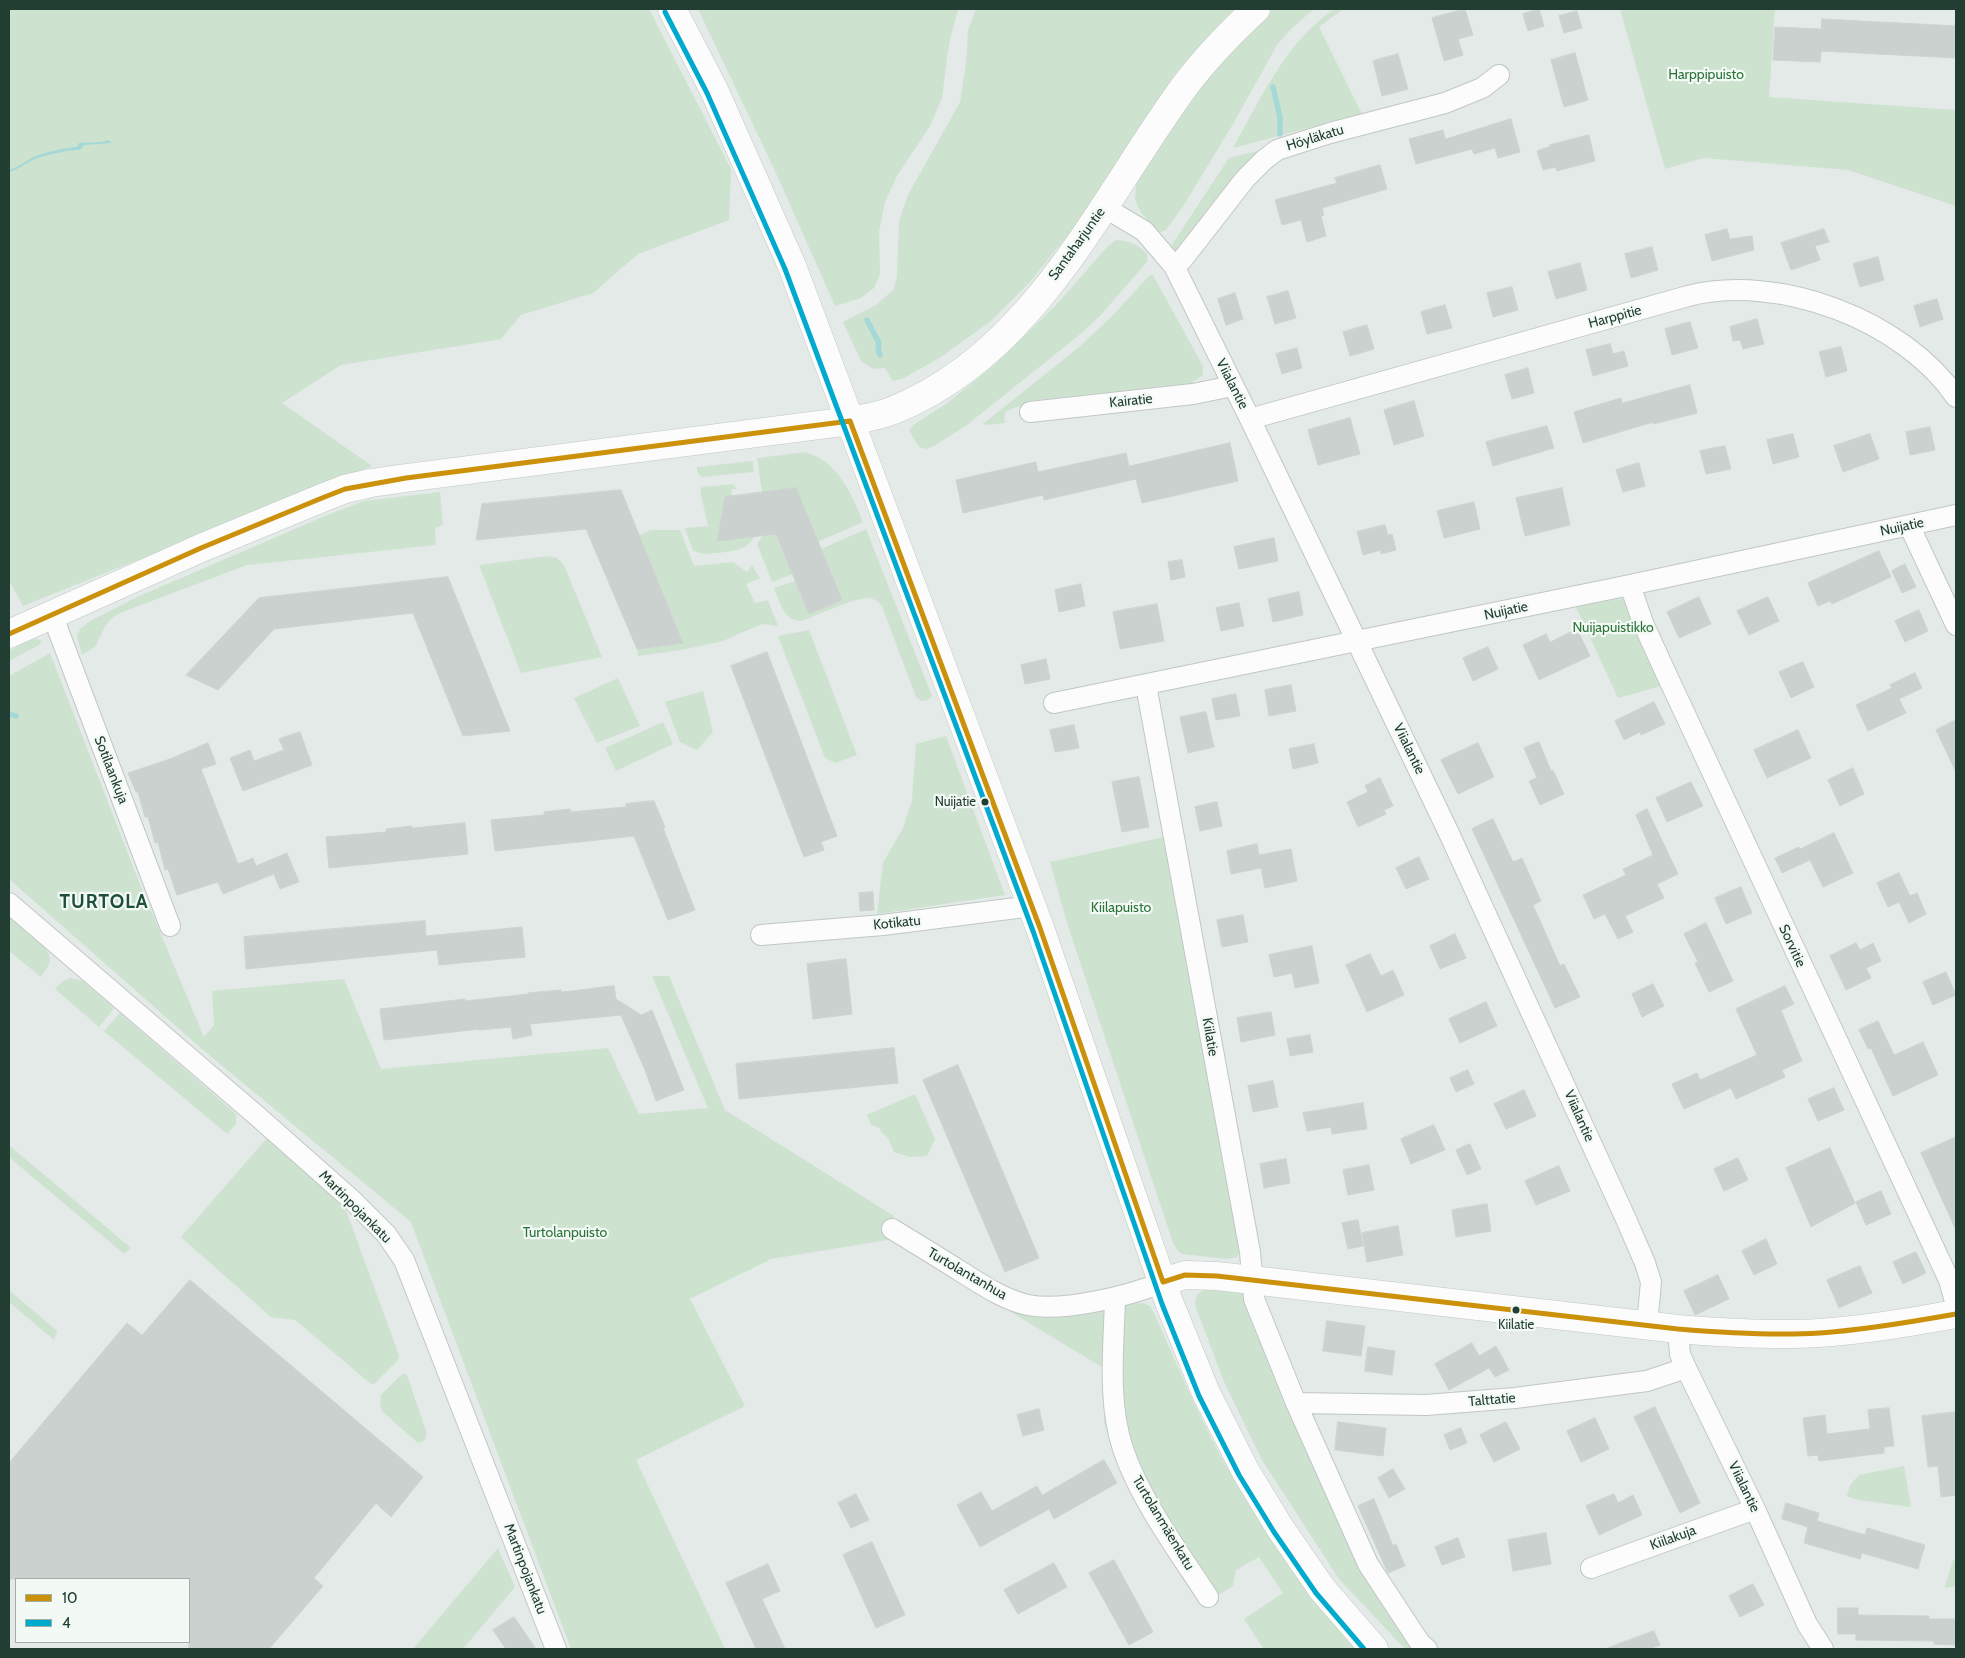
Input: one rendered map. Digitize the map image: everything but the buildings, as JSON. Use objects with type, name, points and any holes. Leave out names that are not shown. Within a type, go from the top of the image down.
[{"type":"main road","points":[[672,9],[714,90],[792,266],[1032,906],[1163,1282],[1206,1392],[1246,1472],[1280,1528],[1322,1589],[1374,1649]]},
{"type":"main road","name":"Santaharjuntie","points":[[9,634],[200,548],[345,489],[371,483],[850,421],[893,410],[913,401],[945,384],[984,354],[1031,306],[1068,259],[1184,87],[1222,43],[1256,9]]},
{"type":"main road","points":[[1163,1282],[1192,1275],[1252,1280],[1678,1329],[1744,1334],[1818,1333],[1887,1326],[1956,1314]]},
{"type":"street","name":"Höyläkatu","points":[[1174,266],[1182,260],[1245,179],[1277,150],[1330,133],[1445,103],[1482,88],[1499,75]]},
{"type":"street","name":"Viialantie","points":[[1104,207],[1144,231],[1174,266],[1250,419],[1528,1002],[1645,1263],[1651,1282],[1647,1325]]},
{"type":"street","name":"Harppitie","points":[[1250,419],[1682,298],[1720,290],[1762,292],[1789,296],[1828,306],[1876,326],[1921,358],[1947,384],[1956,397]]},
{"type":"street","name":"Kairatie","points":[[1030,412],[1193,394],[1233,386]]},
{"type":"street","name":"Nuijatie","points":[[1054,704],[1630,585],[1956,515]]},
{"type":"street","points":[[1909,525],[1956,625]]},
{"type":"street","name":"Sorvitie","points":[[1630,585],[1643,623],[1668,678],[1949,1280],[1956,1305]]},
{"type":"street","name":"Sotilaankuja","points":[[52,614],[170,926]]},
{"type":"street","name":"Kiilatie","points":[[1146,685],[1250,1252],[1254,1299],[1296,1403],[1368,1564],[1420,1643],[1427,1649]]},
{"type":"street","name":"Martinpojankatu","points":[[9,903],[256,1115],[386,1234],[404,1260],[556,1649]]},
{"type":"street","name":"Kotikatu","points":[[761,935],[883,925],[1032,906]]},
{"type":"street","name":"Turtolantanhua","points":[[892,1229],[1005,1297],[1028,1305],[1055,1307],[1136,1292],[1163,1282]]},
{"type":"street","name":"Turtolanmäenkatu","points":[[1115,1296],[1114,1410],[1122,1447],[1147,1500],[1208,1597]]},
{"type":"street","name":"Viialantie","points":[[1678,1329],[1680,1354],[1686,1368],[1755,1509],[1807,1624],[1820,1646]]},
{"type":"street","name":"Talttatie","points":[[1296,1403],[1426,1405],[1515,1398],[1647,1382],[1686,1368]]},
{"type":"street","name":"Kiilakuja","points":[[1591,1568],[1755,1509]]},
{"type":"green space","points":[[9,9],[649,9],[731,169],[729,220],[638,254],[593,293],[521,315],[501,339],[341,365],[282,403],[372,466],[23,606],[9,580]]},
{"type":"green space","points":[[698,9],[958,9],[949,44],[942,98],[930,126],[898,174],[885,202],[879,232],[880,274],[874,288],[861,298],[835,306],[775,171]]},
{"type":"green space","points":[[976,9],[1234,9],[1175,74],[1079,221],[1030,282],[991,321],[941,357],[904,378],[893,381],[885,368],[873,369],[861,361],[843,322],[876,305],[893,290],[897,277],[899,221],[908,195],[960,102],[966,64],[968,30]]},
{"type":"green space","points":[[1267,9],[1314,9],[1292,28],[1277,45],[1233,124],[1182,208],[1166,230],[1156,231],[1140,211],[1135,200],[1136,185],[1146,165],[1179,112]]},
{"type":"green space","points":[[1334,9],[1343,9],[1319,27],[1362,114],[1233,148],[1288,54],[1317,22]]},
{"type":"green space","name":"Harppipuisto","points":[[1620,9],[1775,9],[1769,97],[1956,110],[1956,206],[1848,170],[1704,158],[1665,169]]},
{"type":"green space","points":[[1265,149],[1180,252],[1169,253],[1169,249],[1229,158]]},
{"type":"green space","points":[[1116,240],[1137,245],[1147,254],[1147,262],[1100,316],[1078,336],[967,425],[934,446],[926,449],[919,447],[909,431],[913,425],[946,404],[992,367],[1056,305],[1108,246]]},
{"type":"green space","points":[[1153,275],[1203,366],[1203,375],[1190,384],[1036,400],[1006,411],[1004,416],[1005,423],[983,424],[1078,348],[1111,317],[1149,276]]},
{"type":"green space","points":[[806,452],[827,463],[835,471],[849,490],[863,522],[818,542],[762,492],[757,458]]},
{"type":"green space","points":[[753,461],[754,472],[701,477],[697,471],[697,467]]},
{"type":"green space","points":[[733,484],[737,489],[731,489],[732,496],[725,497],[717,540],[752,537],[764,519],[755,536],[742,548],[727,552],[707,554],[693,550],[685,528],[708,526],[700,490],[702,487]]},
{"type":"green space","points":[[440,492],[443,525],[435,528],[436,545],[247,565],[120,613],[107,623],[96,645],[82,655],[77,637],[80,629],[90,621],[135,598],[327,515],[364,501]]},
{"type":"green space","points":[[771,523],[793,574],[772,582],[757,544]]},
{"type":"green space","points":[[866,529],[932,696],[928,700],[921,701],[916,697],[882,606],[878,602],[873,599],[863,598],[801,621],[790,618],[783,610],[774,588],[795,581],[809,614],[842,600],[821,549]]},
{"type":"green space","points":[[651,530],[680,530],[694,566],[733,562],[747,572],[752,565],[760,578],[746,584],[755,603],[768,600],[778,626],[762,624],[723,641],[681,650],[638,656],[637,649],[683,642],[639,535]]},
{"type":"green space","points":[[548,556],[557,558],[564,565],[602,657],[521,673],[479,565]]},
{"type":"green space","name":"Nuijapuistikko","points":[[1625,598],[1665,685],[1618,698],[1575,605]]},
{"type":"green space","points":[[809,630],[857,755],[835,763],[825,758],[778,636]]},
{"type":"green space","points":[[37,639],[42,641],[39,645],[9,661],[9,651],[29,640]]},
{"type":"green space","name":"Turtolanpuisto","points":[[50,653],[141,887],[204,1037],[214,1025],[212,991],[344,979],[381,1069],[608,1048],[639,1114],[708,1108],[652,976],[669,976],[725,1110],[894,1216],[893,1239],[771,1259],[690,1299],[745,1406],[636,1460],[725,1649],[571,1649],[411,1222],[203,1050],[9,879],[9,676]]},
{"type":"green space","points":[[618,678],[640,726],[597,743],[574,698]]},
{"type":"green space","points":[[703,691],[713,732],[697,750],[680,742],[665,702]]},
{"type":"green space","points":[[663,722],[673,744],[616,771],[605,748]]},
{"type":"green space","points":[[946,736],[1005,895],[877,914],[883,863],[903,828],[912,800],[916,744]]},
{"type":"green space","name":"Kiilapuisto","points":[[1164,837],[1241,1249],[1237,1257],[1227,1259],[1182,1254],[1173,1243],[1067,923],[1050,862]]},
{"type":"green space","points":[[9,916],[40,942],[49,954],[49,964],[41,977],[9,951]]},
{"type":"green space","points":[[70,978],[83,981],[114,1008],[99,1027],[55,989],[63,981]]},
{"type":"green space","points":[[120,1013],[236,1114],[236,1124],[227,1134],[104,1031]]},
{"type":"green space","points":[[915,1094],[935,1139],[927,1156],[910,1157],[894,1152],[888,1138],[881,1132],[880,1128],[871,1125],[867,1115]]},
{"type":"green space","points":[[267,1138],[335,1199],[347,1213],[399,1355],[398,1360],[374,1384],[371,1384],[295,1320],[271,1317],[181,1237]]},
{"type":"green space","points":[[10,1146],[131,1248],[124,1254],[9,1157]]},
{"type":"green space","points":[[1208,1289],[1244,1293],[1418,1649],[1405,1649],[1339,1579],[1262,1460],[1225,1384],[1196,1308],[1195,1301],[1197,1296],[1201,1291]]},
{"type":"green space","points":[[9,1290],[56,1330],[57,1333],[54,1340],[9,1302]]},
{"type":"green space","points":[[1143,1303],[1150,1306],[1155,1315],[1201,1417],[1221,1457],[1246,1499],[1291,1565],[1356,1649],[1264,1649],[1244,1619],[1283,1593],[1259,1557],[1236,1570],[1233,1586],[1203,1604],[1115,1459],[1104,1422],[1105,1369],[1006,1309],[1051,1317],[1110,1305]]},
{"type":"green space","points":[[403,1373],[407,1375],[427,1434],[424,1441],[418,1443],[384,1413],[380,1407],[381,1395]]},
{"type":"green space","points":[[1904,1466],[1911,1507],[1858,1500],[1847,1496],[1850,1485],[1859,1475]]},
{"type":"green space","points":[[498,1548],[515,1587],[463,1649],[413,1649]]},
{"type":"green space","points":[[1953,1560],[1956,1561],[1956,1587],[1945,1587]]},
{"type":"water","points":[[108,140],[112,143],[84,145],[80,150],[42,157],[9,172],[9,170],[43,154],[77,147],[79,143]]},
{"type":"waterway","points":[[1273,87],[1280,117],[1280,134]]},
{"type":"waterway","points":[[867,320],[879,343],[878,350],[880,355]]},
{"type":"waterway","points":[[9,714],[16,716]]},
{"type":"transit line","name":"4","points":[[665,12],[707,93],[785,269],[1033,931],[1162,1304],[1199,1396],[1239,1475],[1274,1532],[1316,1593],[1364,1649]]},
{"type":"transit line","name":"10","points":[[850,421],[1040,928],[1163,1282]]},
{"type":"transit line","name":"10","points":[[9,634],[201,548],[345,489],[406,478],[850,421]]},
{"type":"transit line","name":"10","points":[[1163,1282],[1185,1275],[1217,1276],[1678,1329],[1749,1334],[1837,1332],[1956,1314]]},
{"type":"place","name":"Nuijatie","points":[[985,802]]},
{"type":"place","name":"Kiilatie","points":[[1516,1310]]},
{"type":"district","name":"TURTOLA","points":[[104,902]]}]
